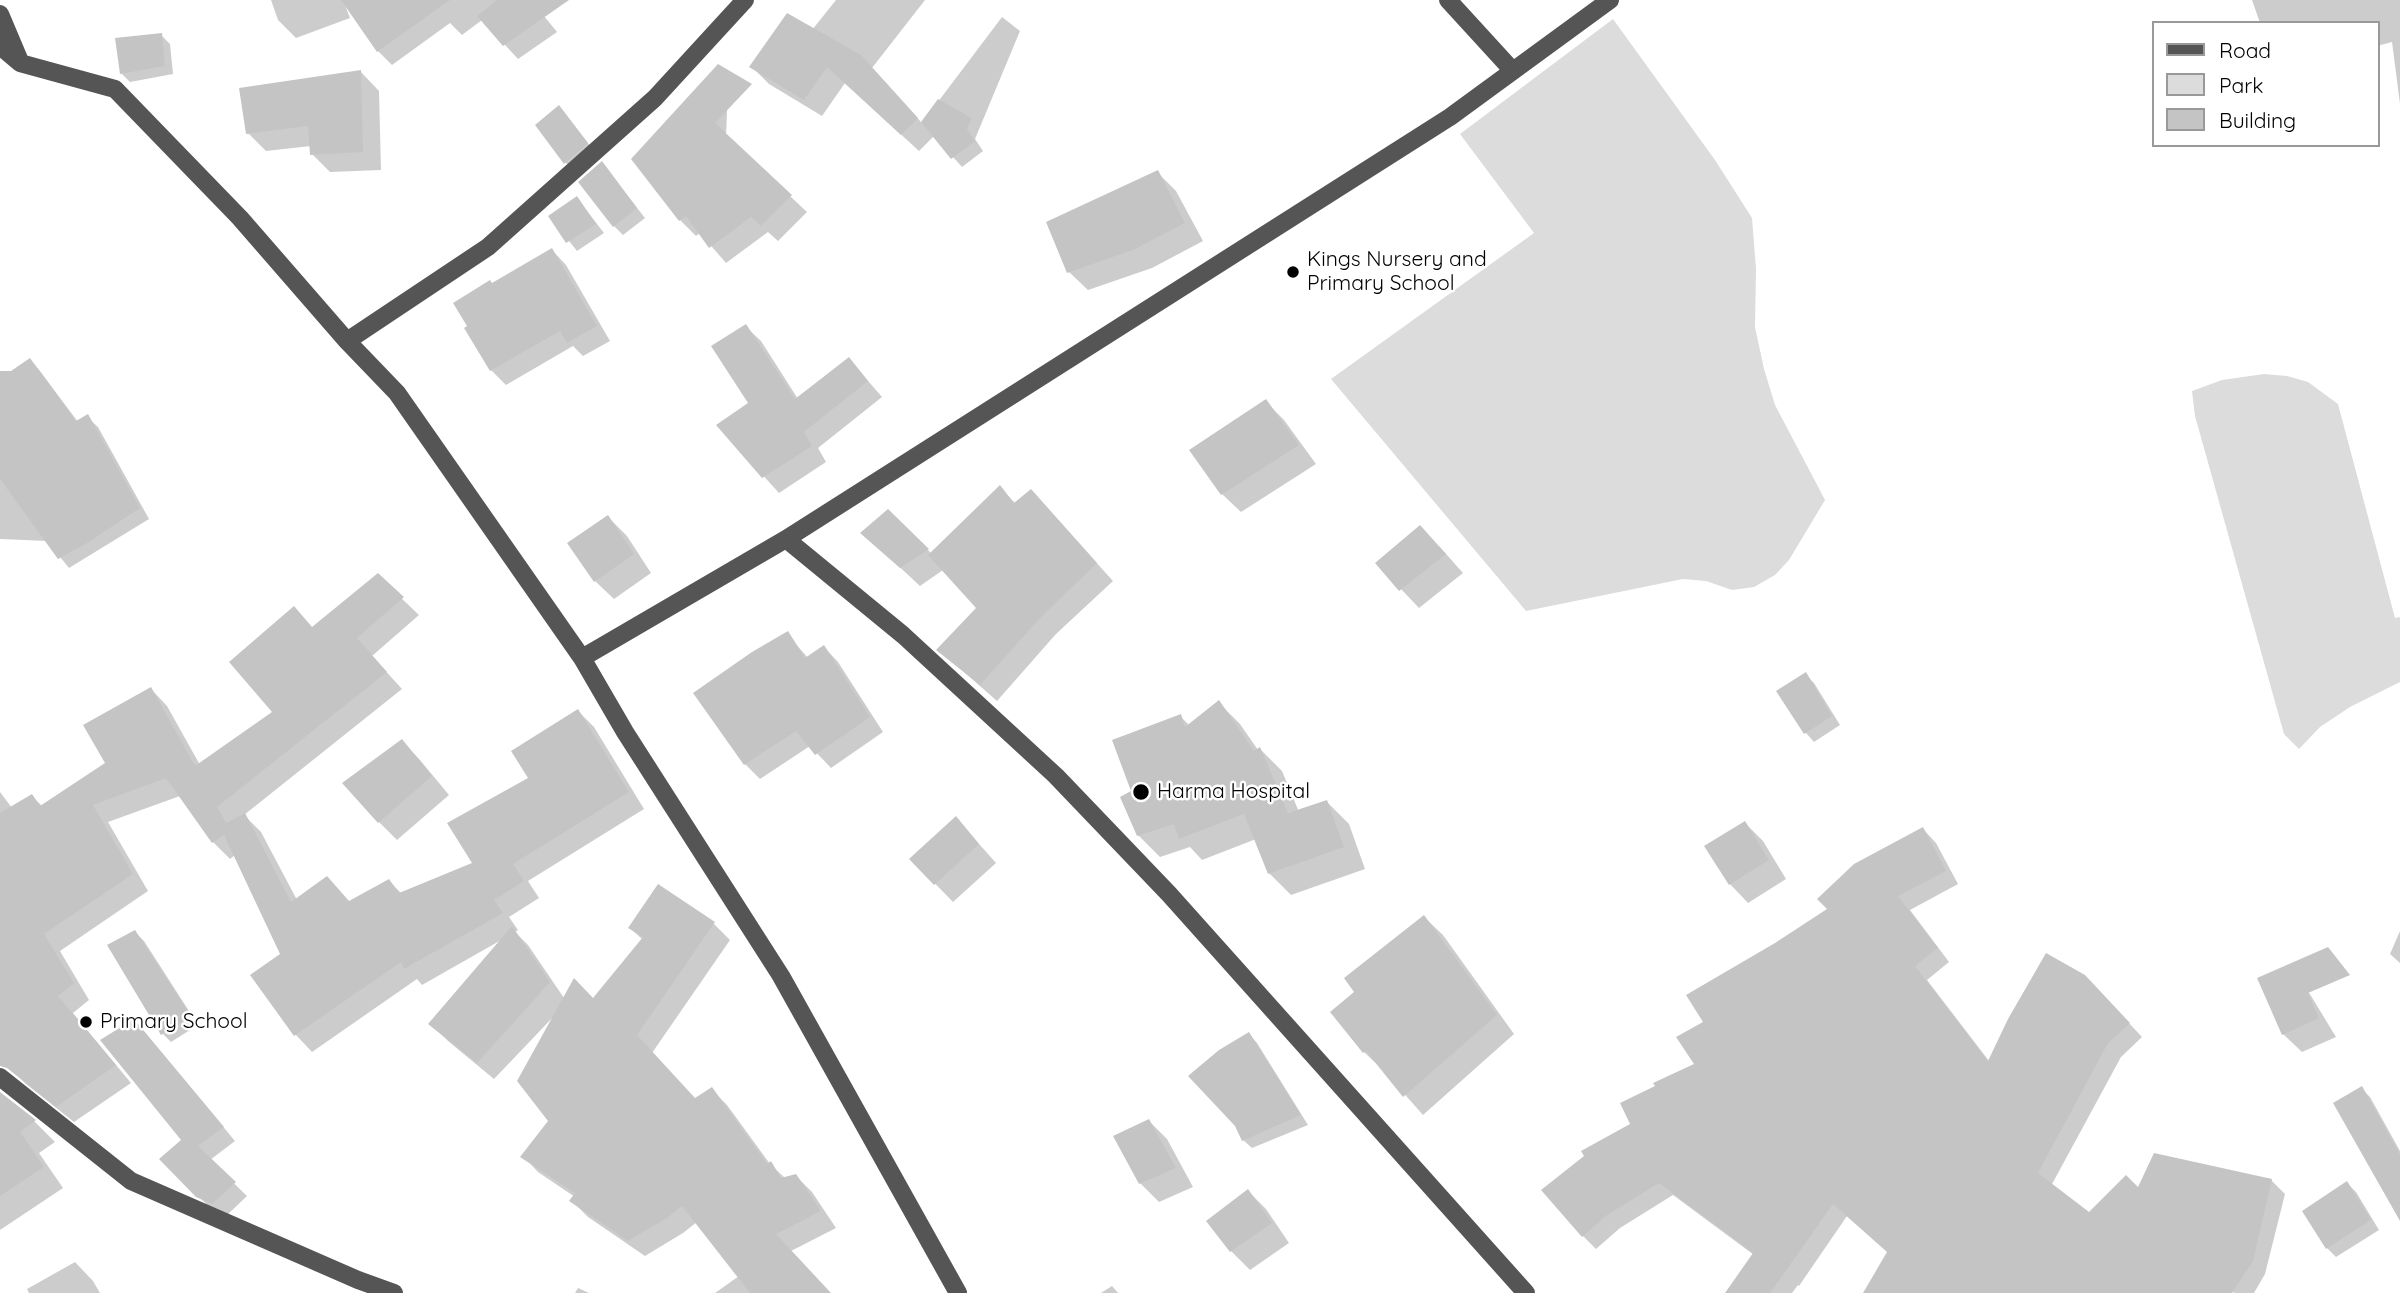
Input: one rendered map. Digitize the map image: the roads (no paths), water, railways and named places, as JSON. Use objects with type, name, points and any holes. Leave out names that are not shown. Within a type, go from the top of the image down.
[{"type":"street","points":[[347,341],[488,247],[655,98],[745,0]]},
{"type":"street","points":[[1448,0],[1513,71]]},
{"type":"street","points":[[582,658],[786,539],[1450,117],[1610,0]]},
{"type":"street","points":[[0,14],[20,62]]},
{"type":"street","points":[[0,46],[20,62],[115,89],[240,218],[347,341],[397,393],[582,658],[625,732],[780,976],[958,1293]]},
{"type":"street","points":[[786,539],[904,635],[1056,776],[1169,894],[1526,1293]]},
{"type":"street","points":[[0,1077],[131,1181],[358,1280],[394,1293]]},
{"type":"place","name":"Kings Nursery and Primary School","points":[[1293,272]]},
{"type":"place","name":"Harma Hospital","points":[[1141,792]]},
{"type":"place","name":"Primary School","points":[[86,1022]]}]
